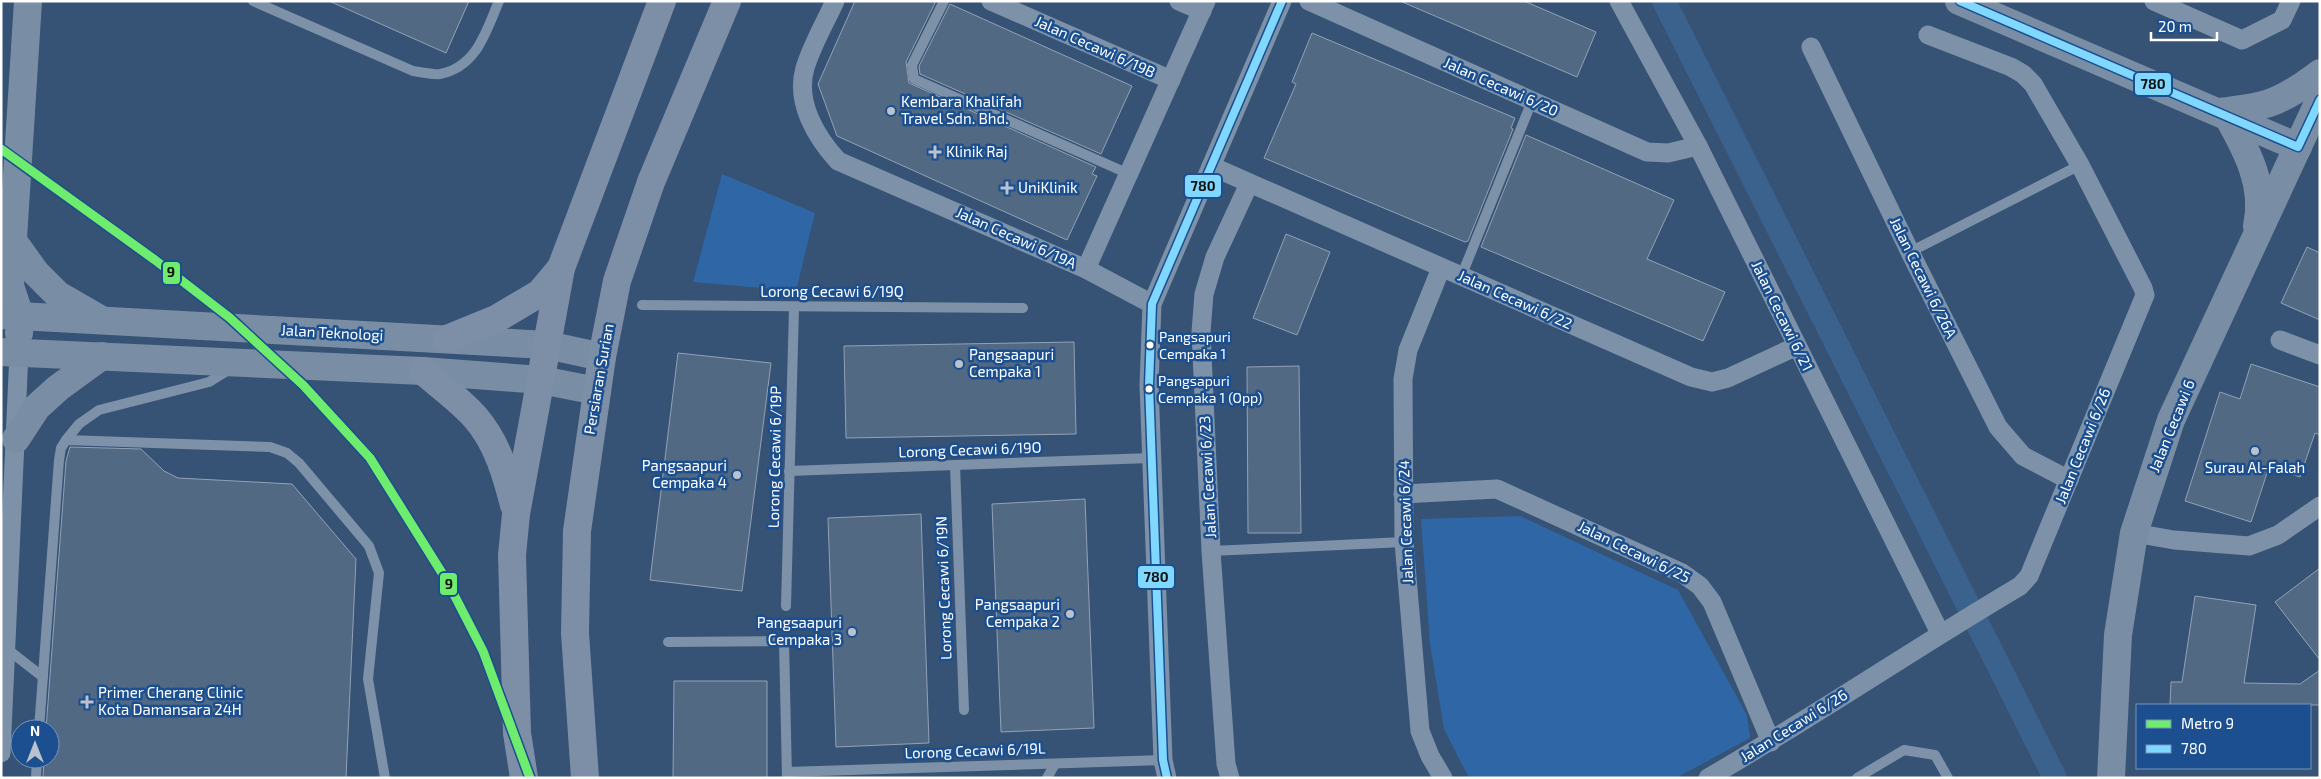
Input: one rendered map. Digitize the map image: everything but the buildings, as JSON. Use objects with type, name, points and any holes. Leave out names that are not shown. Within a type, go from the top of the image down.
[{"type":"main road","points":[[524,778],[517,723],[512,555],[516,514],[561,268],[662,1]]},
{"type":"main road","name":"Persiaran Surian","points":[[586,778],[575,633],[577,531],[602,357],[617,281],[651,182],[727,1]]},
{"type":"main road","points":[[447,339],[496,319],[540,293],[561,268]]},
{"type":"main road","points":[[423,371],[475,417],[492,443],[505,473],[516,514]]},
{"type":"street","points":[[1,753],[4,649],[16,439],[10,352],[7,247],[28,1]]},
{"type":"street","name":"Jalan Cecawi 6/19A","points":[[835,1],[804,69],[804,90],[808,116],[820,142],[838,161],[1086,269],[1204,6]]},
{"type":"street","name":"Jalan Cecawi 6/19B","points":[[991,1],[1171,80]]},
{"type":"street","points":[[1179,1],[1204,6]]},
{"type":"street","points":[[1165,769],[1151,458],[1149,385],[1152,304],[1282,1]]},
{"type":"street","name":"Jalan Cecawi 6/20","points":[[1309,1],[1647,152],[1668,153],[1698,146]]},
{"type":"street","name":"Jalan Cecawi 6/21","points":[[1620,1],[1698,146],[1940,633]]},
{"type":"street","points":[[1959,1],[2298,147]]},
{"type":"street","points":[[2154,1],[2242,40],[2282,20],[2291,1]]},
{"type":"street","name":"Jalan Cecawi 6/26","points":[[1708,778],[1771,742],[1940,633],[2020,586],[2029,576],[2145,295],[2144,288],[2080,165],[2028,78],[2011,67],[1928,35]]},
{"type":"street","name":"Jalan Cecawi 6/26A","points":[[1811,47],[1910,252],[1998,427],[2023,456],[2070,480]]},
{"type":"street","points":[[2222,115],[2260,107],[2294,93],[2320,73]]},
{"type":"street","name":"Jalan Cecawi 6","points":[[2111,778],[2118,635],[2134,534],[2171,420],[2320,99]]},
{"type":"street","points":[[2222,115],[2249,154],[2256,174],[2259,196],[2259,220],[2254,242]]},
{"type":"street","points":[[1211,166],[1242,181]]},
{"type":"street","name":"Jalan Cecawi 6/22","points":[[1242,181],[1691,377],[1712,382],[1728,378],[1797,346]]},
{"type":"street","name":"Jalan Cecawi 6/23","points":[[1230,778],[1226,764],[1211,551],[1201,332],[1204,294],[1242,181]]},
{"type":"street","points":[[7,247],[58,295],[103,320]]},
{"type":"street","name":"Jalan Cecawi 6/24","points":[[1441,268],[1408,350],[1403,379],[1403,494],[1404,542],[1420,730],[1430,756],[1443,778]]},
{"type":"street","points":[[1086,269],[1152,304]]},
{"type":"street","name":"Jalan Teknologi","points":[[8,305],[103,320],[547,345],[602,357]]},
{"type":"street","points":[[2280,340],[2320,355]]},
{"type":"street","points":[[10,352],[423,371],[541,380],[597,392]]},
{"type":"street","points":[[16,439],[37,407],[58,388],[102,356]]},
{"type":"street","name":"Jalan Cecawi 6/25","points":[[1403,494],[1497,489],[1682,573],[1700,586],[1712,602],[1771,742]]},
{"type":"street","points":[[2134,534],[2174,540],[2249,546],[2278,535],[2320,506]]},
{"type":"lane","points":[[253,1],[413,71],[438,74],[461,68],[477,51],[499,1]]},
{"type":"lane","points":[[944,1],[912,65],[914,80],[1128,174]]},
{"type":"lane","points":[[1461,276],[1532,100]]},
{"type":"lane","points":[[1910,252],[2080,165]]},
{"type":"lane","name":"Lorong Cecawi 6/19Q","points":[[642,305],[794,308],[1023,308]]},
{"type":"lane","name":"Lorong Cecawi 6/19P","points":[[786,606],[794,308]]},
{"type":"lane","points":[[40,719],[61,448],[79,424],[100,410],[209,382],[242,363]]},
{"type":"lane","points":[[66,440],[270,447],[287,453],[299,463],[369,546],[379,573],[368,680],[385,778]]},
{"type":"lane","name":"Lorong Cecawi 6/19O","points":[[789,471],[1151,458]]},
{"type":"lane","name":"Lorong Cecawi 6/19N","points":[[955,465],[964,710]]},
{"type":"lane","points":[[1211,551],[1404,542]]},
{"type":"lane","points":[[668,642],[784,641],[787,775]]},
{"type":"lane","points":[[4,649],[43,677]]},
{"type":"lane","points":[[1856,778],[1904,750],[1935,754],[1948,778]]},
{"type":"lane","points":[[1047,778],[1055,764]]},
{"type":"lane","name":"Lorong Cecawi 6/19L","points":[[787,775],[1055,764],[1165,769]]},
{"type":"shaded area","points":[[722,174],[815,213],[796,291],[693,282]]},
{"type":"shaded area","points":[[1520,516],[1678,590],[1747,715],[1750,738],[1676,778],[1469,778],[1444,729],[1430,644],[1421,519]]},
{"type":"waterway","points":[[1664,1],[2055,778]]},
{"type":"metro line","name":"9","points":[[1,149],[155,260],[230,318],[303,385],[370,458],[447,581],[483,651],[530,778]]},
{"type":"transit line","name":"780","points":[[1167,778],[1163,760],[1149,385],[1152,304],[1282,1]]},
{"type":"transit line","name":"780","points":[[1960,1],[2298,147],[2320,100]]},
{"type":"place","name":"Kembara Khalifah Travel Sdn. Bhd.","points":[[891,111]]},
{"type":"place","name":"Klinik Raj","points":[[935,152]]},
{"type":"place","name":"UniKlinik","points":[[1007,188]]},
{"type":"place","name":"Pangsapuri Cempaka 1","points":[[1150,345]]},
{"type":"place","name":"Pangsaapuri Cempaka 1","points":[[959,364]]},
{"type":"place","name":"Pangsapuri Cempaka 1 (Opp)","points":[[1149,389]]},
{"type":"place","name":"Surau Al-Falah","points":[[2255,451]]},
{"type":"place","name":"Pangsaapuri Cempaka 4","points":[[737,475]]},
{"type":"place","name":"Pangsaapuri Cempaka 2","points":[[1070,614]]},
{"type":"place","name":"Pangsaapuri Cempaka 3","points":[[852,632]]},
{"type":"place","name":"Primer Cherang Clinic Kota Damansara 24H","points":[[87,702]]}]
